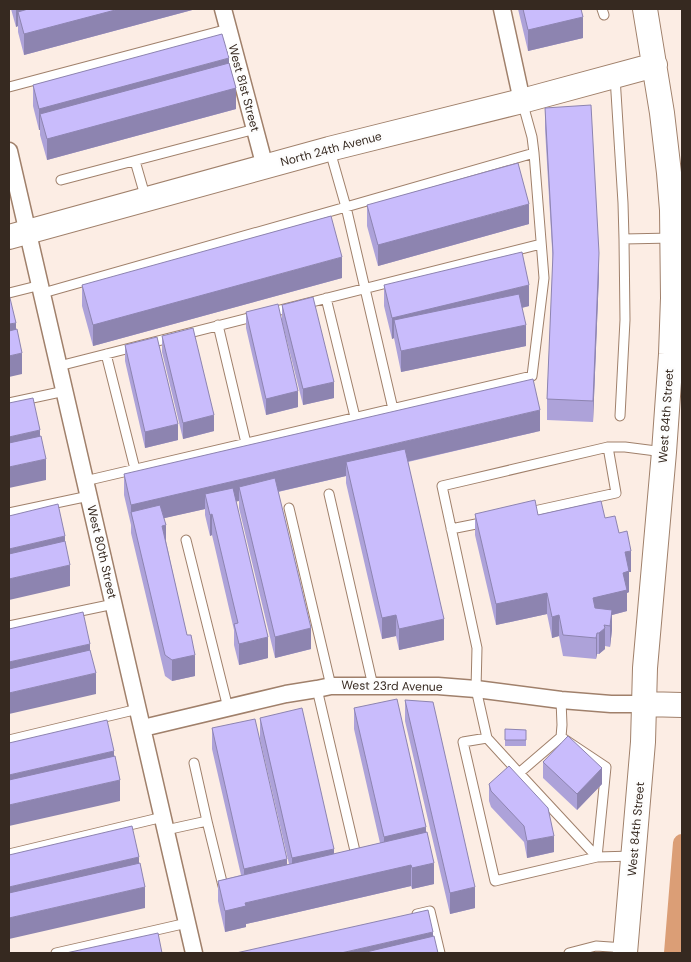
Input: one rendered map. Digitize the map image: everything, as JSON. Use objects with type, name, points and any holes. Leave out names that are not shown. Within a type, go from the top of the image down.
[{"type":"street","name":"West 81st Street","points":[[223,9],[265,167]]},
{"type":"street","points":[[502,9],[522,100]]},
{"type":"street","name":"West 84th Street","points":[[625,951],[643,742],[645,668],[664,452],[673,314],[673,238],[668,165],[655,65],[645,9]]},
{"type":"street","name":"North 24th Avenue","points":[[19,235],[329,149],[655,65]]},
{"type":"street","name":"West 80th Street","points":[[9,151],[19,235],[42,289],[194,953]]},
{"type":"street","name":"West 23rd Avenue","points":[[143,728],[286,694],[324,687],[438,686],[561,700],[611,704],[644,704]]},
{"type":"street","points":[[644,704],[682,706]]},
{"type":"lane","points":[[9,87],[228,29]]},
{"type":"lane","points":[[614,75],[624,239],[625,320],[620,416]]},
{"type":"lane","points":[[9,513],[87,488],[134,469],[532,376],[544,278],[534,153],[522,100]]},
{"type":"lane","points":[[61,180],[255,129]]},
{"type":"lane","points":[[329,149],[346,207],[393,409]]},
{"type":"lane","points":[[9,293],[42,289],[346,207],[534,153]]},
{"type":"lane","points":[[135,161],[146,200]]},
{"type":"lane","points":[[624,239],[673,238]]},
{"type":"lane","points":[[59,366],[541,244]]},
{"type":"lane","points":[[326,298],[355,418]]},
{"type":"lane","points":[[218,325],[246,443]]},
{"type":"lane","points":[[106,354],[134,469]]},
{"type":"lane","points":[[9,403],[65,391]]},
{"type":"lane","points":[[597,857],[487,738],[476,689],[478,648],[442,486],[608,447],[625,447],[664,452]]},
{"type":"lane","points":[[519,514],[616,493],[608,447]]},
{"type":"lane","points":[[329,494],[373,686]]},
{"type":"lane","points":[[289,508],[355,851]]},
{"type":"lane","points":[[451,529],[500,519]]},
{"type":"lane","points":[[186,540],[228,708]]},
{"type":"lane","points":[[9,626],[114,604]]},
{"type":"lane","points":[[519,774],[561,737],[561,700]]},
{"type":"lane","points":[[9,740],[138,709]]},
{"type":"lane","points":[[561,737],[606,767],[597,857]]},
{"type":"lane","points":[[487,738],[463,742],[495,882],[597,857],[634,856]]},
{"type":"lane","points":[[194,764],[223,886]]},
{"type":"lane","points":[[9,854],[165,824],[208,821]]},
{"type":"lane","points":[[411,915],[430,911],[440,953]]},
{"type":"lane","points":[[56,953],[187,923]]},
{"type":"lane","points":[[569,953],[596,946],[625,951]]},
{"type":"building","points":[[28,9],[119,9],[24,34],[18,12]]},
{"type":"building","points":[[523,9],[581,9],[583,17],[528,30]]},
{"type":"building","points":[[222,34],[229,58],[39,109],[33,85]]},
{"type":"building","points":[[229,63],[236,88],[47,139],[40,114]]},
{"type":"building","points":[[591,105],[599,253],[593,401],[547,399],[553,253],[545,108]]},
{"type":"building","points":[[518,163],[529,204],[378,245],[367,205]]},
{"type":"building","points":[[331,216],[342,257],[93,325],[82,285]]},
{"type":"building","points":[[522,252],[529,285],[392,318],[384,285]]},
{"type":"building","points":[[9,294],[16,323],[9,324]]},
{"type":"building","points":[[519,294],[526,325],[401,351],[394,320]]},
{"type":"building","points":[[313,297],[334,382],[303,389],[282,305]]},
{"type":"building","points":[[278,304],[298,391],[266,399],[246,312]]},
{"type":"building","points":[[193,328],[214,415],[183,423],[162,336]]},
{"type":"building","points":[[17,329],[22,353],[9,356],[9,331]]},
{"type":"building","points":[[157,337],[178,424],[145,432],[125,345]]},
{"type":"building","points":[[533,379],[540,410],[131,505],[124,474]]},
{"type":"building","points":[[33,398],[40,430],[9,437],[9,403]]},
{"type":"building","points":[[41,436],[46,459],[9,467],[9,443]]},
{"type":"building","points":[[405,449],[444,619],[399,629],[396,615],[382,618],[346,462]]},
{"type":"building","points":[[275,478],[311,628],[275,637],[239,487]]},
{"type":"building","points":[[233,488],[268,637],[239,644],[234,624],[238,623],[212,514],[210,515],[205,494]]},
{"type":"building","points":[[535,500],[538,515],[601,501],[605,518],[615,516],[619,533],[627,531],[631,551],[625,552],[629,571],[623,573],[627,590],[593,598],[595,608],[612,610],[610,626],[604,625],[605,628],[597,633],[596,638],[563,635],[559,615],[552,617],[547,593],[496,604],[475,514]]},
{"type":"building","points":[[58,504],[65,536],[9,549],[9,516]]},
{"type":"building","points":[[160,505],[166,525],[162,526],[187,635],[191,635],[195,655],[172,660],[165,655],[131,512]]},
{"type":"building","points":[[65,541],[70,565],[9,579],[9,554]]},
{"type":"building","points":[[83,612],[90,644],[9,662],[9,629]]},
{"type":"building","points":[[90,650],[96,673],[9,693],[9,669]]},
{"type":"building","points":[[397,699],[426,827],[384,837],[354,708]]},
{"type":"building","points":[[405,700],[433,702],[475,887],[450,893]]},
{"type":"building","points":[[302,708],[334,849],[292,858],[260,718]]},
{"type":"building","points":[[255,719],[287,859],[244,869],[212,728]]},
{"type":"building","points":[[107,720],[114,751],[9,775],[9,743]]},
{"type":"building","points":[[505,729],[526,730],[526,740],[505,740]]},
{"type":"building","points":[[568,736],[602,768],[577,794],[543,762]]},
{"type":"building","points":[[115,756],[120,780],[9,805],[9,780]]},
{"type":"building","points":[[509,766],[548,808],[554,836],[527,841],[524,826],[491,791],[489,784]]},
{"type":"building","points":[[132,826],[139,857],[9,887],[9,855]]},
{"type":"building","points":[[427,832],[434,863],[412,868],[411,865],[245,903],[246,906],[225,911],[218,881]]},
{"type":"building","points":[[140,863],[145,887],[9,918],[9,893]]},
{"type":"building","points":[[428,910],[433,932],[341,953],[236,953]]},
{"type":"building","points":[[158,933],[162,953],[66,953]]},
{"type":"building","points":[[434,936],[438,953],[362,953]]},
{"type":"waterway","points":[[673,953],[682,843]]}]
